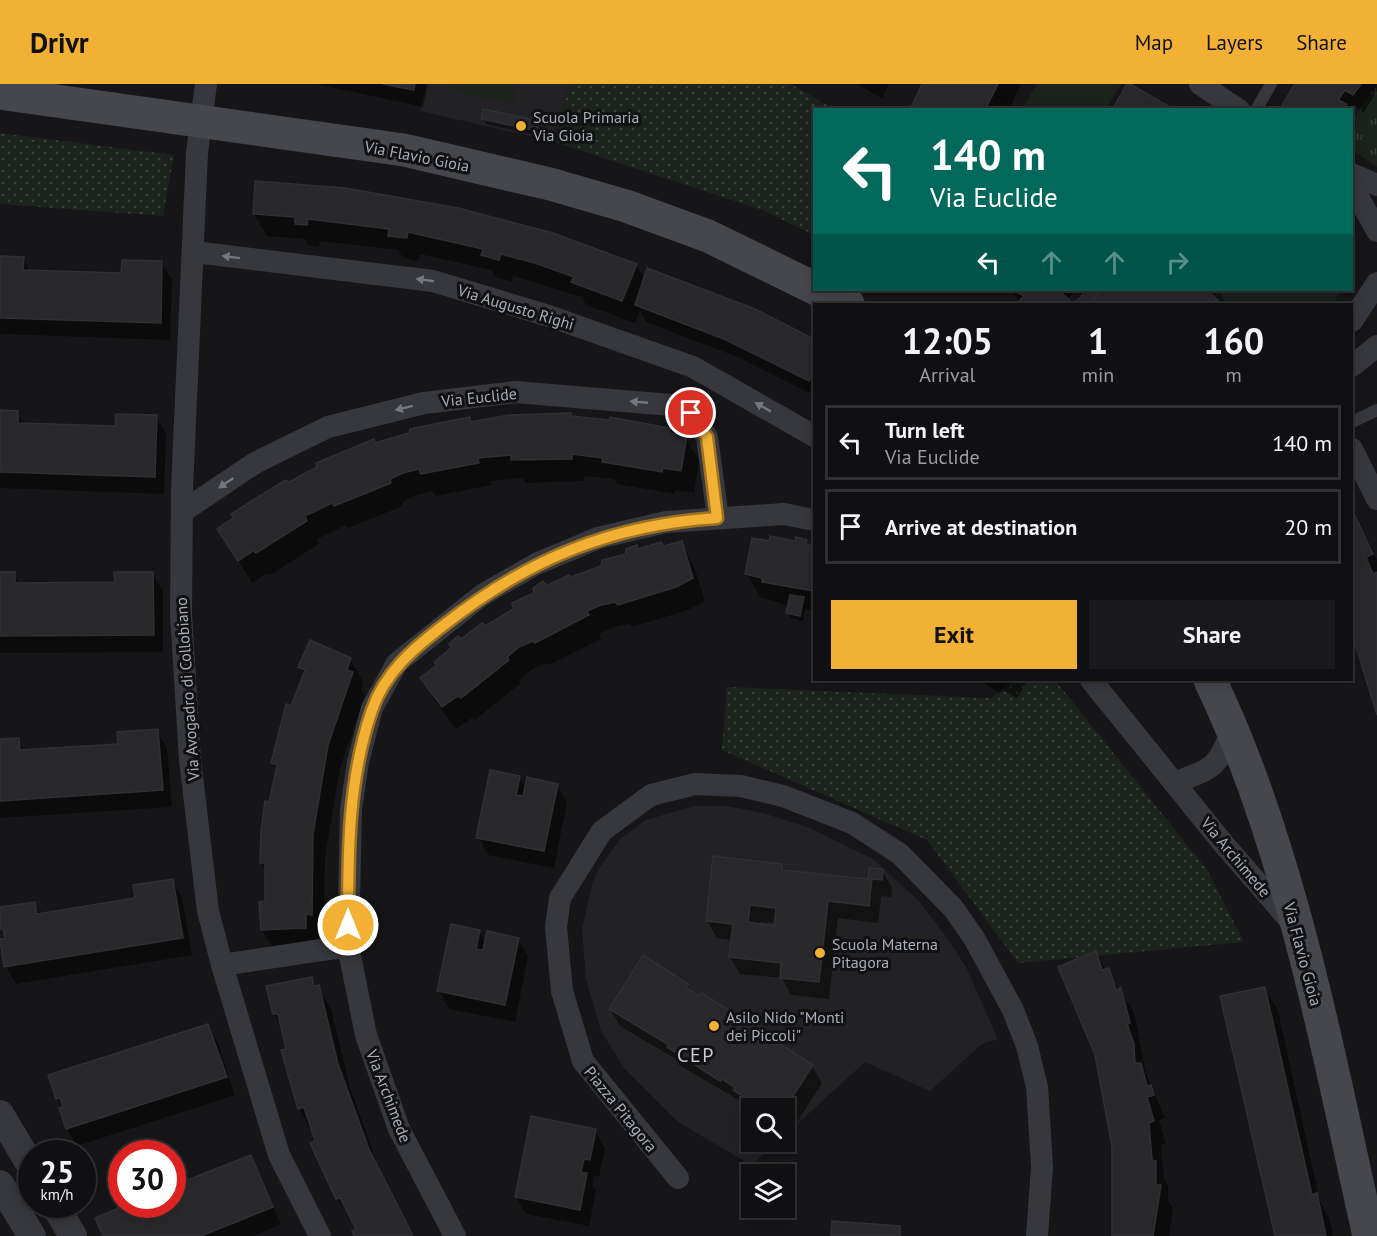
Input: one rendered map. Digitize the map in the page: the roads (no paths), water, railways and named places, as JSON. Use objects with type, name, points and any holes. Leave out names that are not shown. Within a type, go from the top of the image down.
[{"type":"main road","name":"Via Flavio Gioia","points":[[0,93],[404,150],[550,184],[626,206],[708,236],[813,288]]},
{"type":"main road","name":"Via Flavio Gioia","points":[[820,291],[846,303]]},
{"type":"main road","name":"Via Flavio Gioia","points":[[1210,681],[1232,729],[1262,812],[1298,930],[1369,1236]]},
{"type":"street","name":"Via Avogadro di Collobiano","points":[[206,84],[200,123],[182,512],[181,615],[190,760],[208,911],[222,965],[279,1155],[320,1236]]},
{"type":"street","points":[[1200,84],[1236,108]]},
{"type":"street","points":[[1353,174],[1377,185]]},
{"type":"street","points":[[1353,188],[1377,231]]},
{"type":"street","name":"Via Augusto Righi","points":[[194,252],[433,281],[549,316],[693,367],[813,435]]},
{"type":"street","points":[[1353,319],[1377,283]]},
{"type":"street","points":[[1353,365],[1377,346]]},
{"type":"street","name":"Via Euclide","points":[[182,512],[255,463],[328,427],[424,403],[515,392],[670,405],[691,413],[707,437],[717,518]]},
{"type":"street","points":[[1353,451],[1377,499]]},
{"type":"street","name":"Via Archimede","points":[[455,1236],[399,1129],[366,1035],[348,946],[348,862],[351,809],[358,762],[372,708],[398,663],[482,595],[536,564],[598,538],[666,522],[784,514],[813,520]]},
{"type":"street","name":"Via Archimede","points":[[1092,681],[1298,930]]},
{"type":"street","points":[[1174,783],[1212,768],[1224,752],[1232,729]]},
{"type":"street","name":"Piazza Pitagora","points":[[678,1178],[583,1061],[562,991],[556,927],[560,898],[602,831],[651,795],[695,784],[741,786],[767,792],[852,823],[900,854],[953,908],[974,938],[1013,1010],[1027,1046],[1037,1087],[1042,1167],[1037,1236]]},
{"type":"street","points":[[222,965],[348,946]]},
{"type":"street","points":[[0,1114],[18,1144]]},
{"type":"street","points":[[0,1184],[32,1236]]},
{"type":"street","points":[[62,1218],[73,1236]]},
{"type":"lane","points":[[1257,108],[1271,84]]},
{"type":"lane","points":[[1353,422],[1377,410]]},
{"type":"place","name":"Scuola Primaria Via Gioia","points":[[521,126]]},
{"type":"place","name":"Scuola Materna Pitagora","points":[[820,953]]},
{"type":"place","name":"Asilo Nido \"Monti dei Piccoli\"","points":[[714,1026]]},
{"type":"district","name":"CEP","points":[[696,1055]]}]
